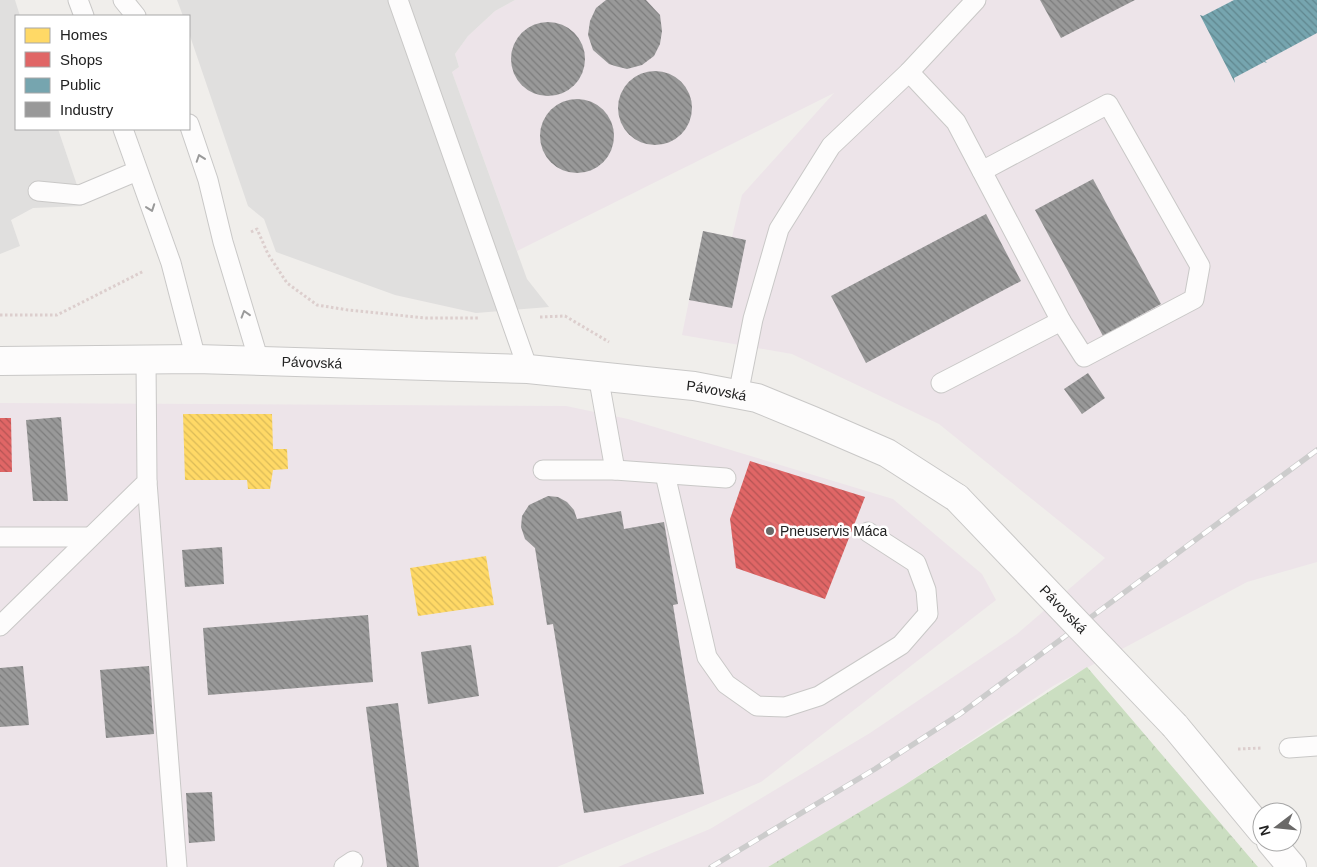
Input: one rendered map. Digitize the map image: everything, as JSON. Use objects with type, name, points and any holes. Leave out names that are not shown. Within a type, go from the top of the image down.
[{"type":"street","name":"Pávovská","points":[[0,361],[196,359],[528,369],[694,386],[765,401],[887,453],[957,498],[1175,726],[1252,819]]},
{"type":"street","points":[[1279,852],[1292,867]]},
{"type":"lane","points":[[78,0],[84,15]]},
{"type":"lane","points":[[124,0],[135,15]]},
{"type":"lane","points":[[398,0],[528,369]]},
{"type":"lane","points":[[738,395],[753,319],[779,230],[831,146],[909,72],[976,0]]},
{"type":"lane","points":[[909,72],[956,122],[1061,321],[1084,357],[1194,299],[1200,266],[1108,104],[982,171]]},
{"type":"lane","points":[[190,127],[208,180],[223,242],[259,360]]},
{"type":"lane","points":[[122,130],[171,262],[196,359]]},
{"type":"lane","points":[[38,191],[80,194],[137,171]]},
{"type":"lane","points":[[941,383],[1061,321]]},
{"type":"lane","points":[[146,361],[147,482],[178,867]]},
{"type":"lane","points":[[598,375],[615,470]]},
{"type":"lane","points":[[543,470],[615,470],[726,478]]},
{"type":"lane","points":[[665,474],[706,657],[726,684],[758,706],[785,707],[819,696],[900,645],[928,614],[926,590],[916,563],[868,532]]},
{"type":"lane","points":[[0,626],[147,482]]},
{"type":"lane","points":[[0,537],[90,537]]},
{"type":"lane","points":[[1289,748],[1317,746]]},
{"type":"path","points":[[1231,742],[1238,749],[1289,748]]},
{"type":"shaded area","points":[[0,0],[15,0],[20,15],[15,15],[15,130],[58,130],[80,194],[82,206],[33,208],[11,220],[20,246],[0,254]]},
{"type":"shaded area","points":[[177,0],[515,0],[495,11],[468,36],[455,54],[459,67],[452,72],[527,279],[549,307],[476,313],[395,295],[276,252],[264,219],[248,206],[190,36],[190,15],[183,15]]},
{"type":"shaded area","points":[[515,0],[1317,0],[1317,562],[1247,582],[1053,686],[903,786],[768,867],[618,867],[710,829],[870,733],[1017,634],[1105,558],[939,424],[792,354],[682,335],[703,231],[732,237],[742,195],[834,93],[517,251],[452,72],[459,67],[455,54],[468,36],[495,11]]},
{"type":"shaded area","points":[[0,403],[566,406],[628,419],[893,499],[982,574],[996,600],[761,782],[557,867],[0,867]]},
{"type":"green space","points":[[1087,667],[1258,867],[768,867],[903,786]]},
{"type":"building: Homes","points":[[183,414],[272,414],[273,449],[287,449],[288,469],[273,470],[270,489],[248,489],[247,480],[185,480]]},
{"type":"building: Homes","points":[[486,556],[494,605],[418,616],[410,568]]},
{"type":"building: Shops","points":[[0,418],[11,418],[12,472],[0,472]]},
{"type":"building: Shops","points":[[750,461],[865,497],[825,599],[736,568],[730,519]]},
{"type":"building: Public","points":[[1234,0],[1317,0],[1317,33],[1265,61],[1267,63],[1264,62],[1234,78],[1235,83],[1200,15],[1203,16]]},
{"type":"building: Industry","points":[[606,0],[646,0],[660,15],[662,31],[660,44],[654,56],[642,65],[627,69],[615,66],[609,64],[593,50],[588,35],[590,21],[596,8]]},
{"type":"building: Industry","points":[[1040,0],[1135,0],[1061,38]]},
{"type":"building: Industry","points":[[548,22],[569,28],[579,38],[585,59],[579,80],[569,90],[548,96],[527,90],[517,80],[511,59],[517,38],[527,28]]},
{"type":"building: Industry","points":[[655,71],[676,77],[686,87],[692,108],[686,129],[676,139],[655,145],[634,139],[624,129],[618,108],[624,87],[634,77]]},
{"type":"building: Industry","points":[[577,99],[591,102],[603,110],[611,122],[614,136],[611,150],[603,162],[591,170],[577,173],[563,170],[551,162],[543,150],[540,136],[543,122],[551,110],[563,102]]},
{"type":"building: Industry","points":[[1093,179],[1161,304],[1103,336],[1035,210]]},
{"type":"building: Industry","points":[[986,214],[1021,281],[866,363],[831,296]]},
{"type":"building: Industry","points":[[703,231],[746,240],[732,308],[689,300]]},
{"type":"building: Industry","points":[[1088,373],[1105,398],[1082,414],[1064,389]]},
{"type":"building: Industry","points":[[61,417],[68,501],[33,501],[26,420]]},
{"type":"building: Industry","points":[[548,496],[558,497],[567,502],[574,510],[577,519],[621,511],[624,529],[664,522],[678,604],[673,605],[704,794],[584,813],[553,624],[547,625],[535,548],[525,539],[521,527],[522,516],[529,505]]},
{"type":"building: Industry","points":[[222,547],[224,584],[185,587],[182,550]]},
{"type":"building: Industry","points":[[368,615],[373,682],[208,695],[203,628]]},
{"type":"building: Industry","points":[[471,645],[479,696],[428,704],[421,652]]},
{"type":"building: Industry","points":[[23,666],[29,725],[0,727],[0,668]]},
{"type":"building: Industry","points":[[149,666],[154,734],[106,738],[100,670]]},
{"type":"building: Industry","points":[[398,703],[419,867],[387,867],[366,707]]},
{"type":"building: Industry","points":[[212,792],[215,841],[189,843],[186,793]]},
{"type":"railway","points":[[711,867],[875,769],[960,714],[1317,450]]},
{"type":"place","name":"Pneuservis Máca","points":[[770,531]]}]
